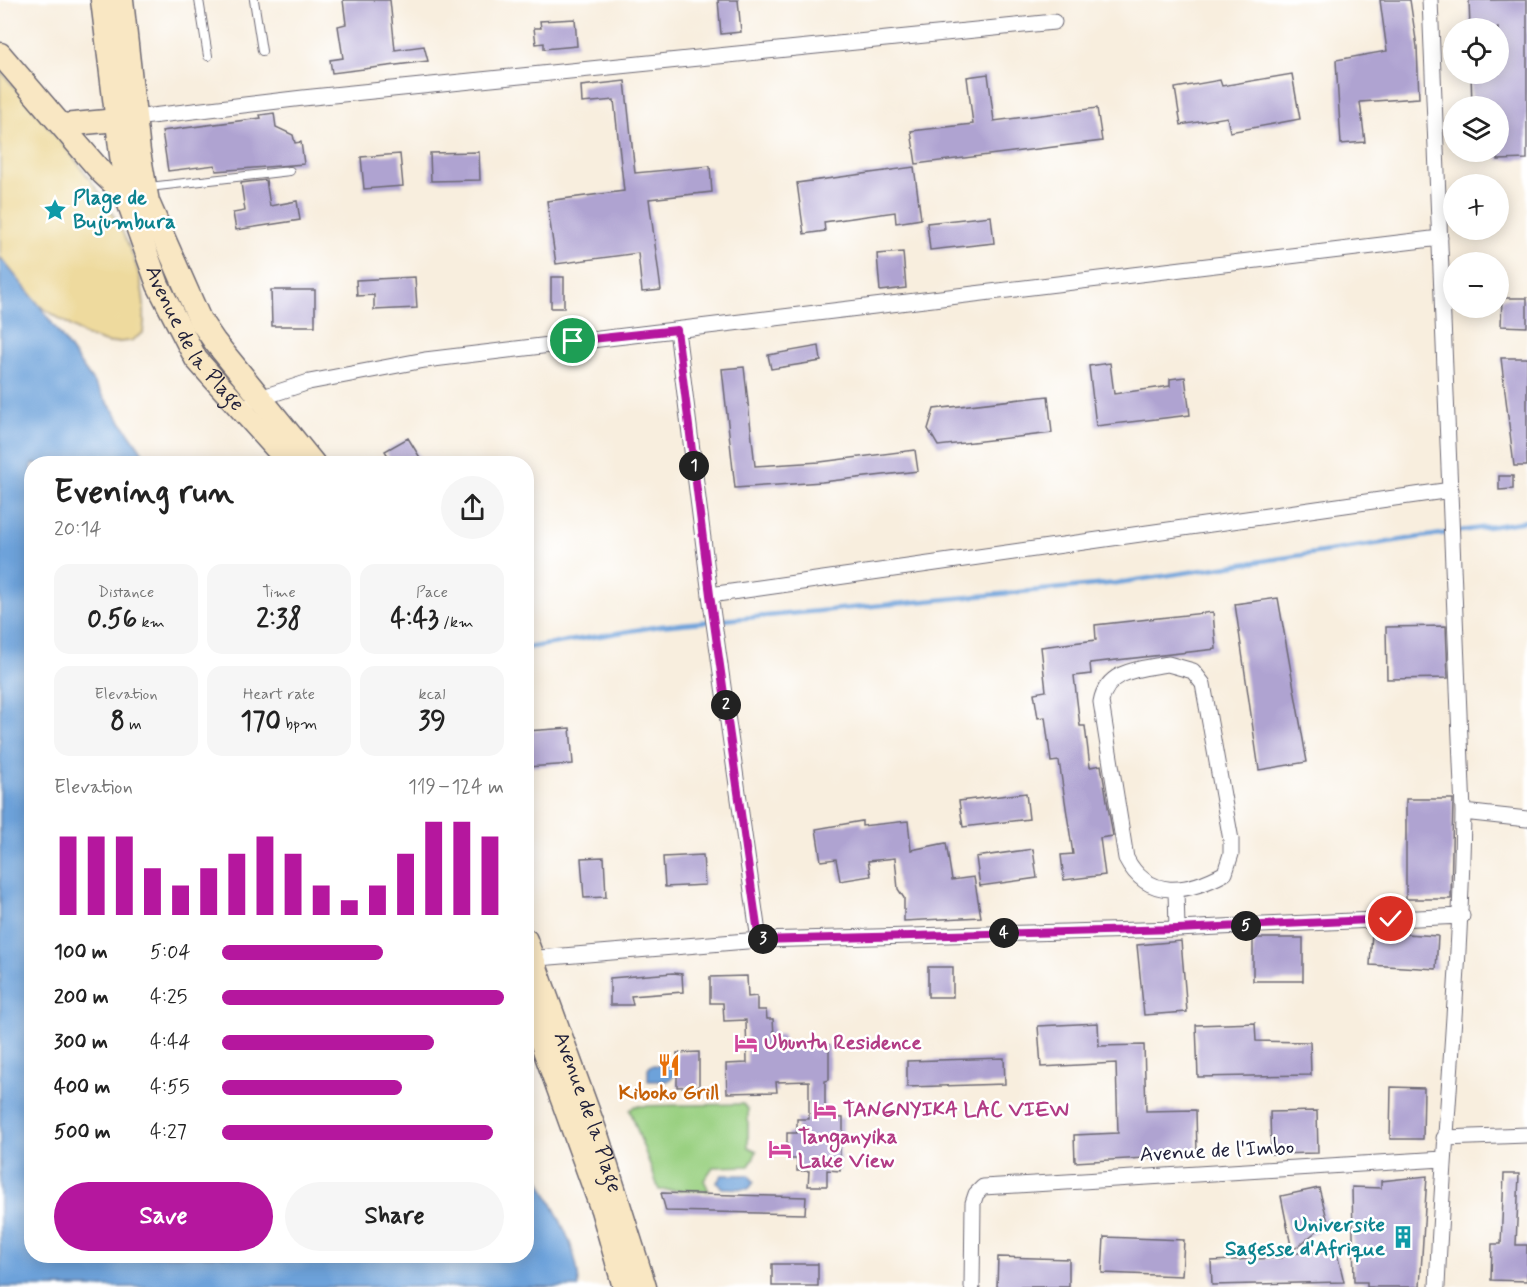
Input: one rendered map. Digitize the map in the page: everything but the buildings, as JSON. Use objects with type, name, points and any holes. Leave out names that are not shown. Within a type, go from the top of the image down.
[{"type":"main road","points":[[102,0],[127,118]]},
{"type":"main road","points":[[122,0],[127,118]]},
{"type":"main road","name":"Avenue de la Plage","points":[[0,54],[103,174],[135,192],[159,227],[200,320],[215,342],[308,456]]},
{"type":"main road","points":[[63,125],[127,118]]},
{"type":"main road","name":"Avenue de la Plage","points":[[127,118],[135,192],[158,285],[196,359],[283,456]]},
{"type":"main road","name":"Avenue de la Plage","points":[[534,966],[605,1160],[645,1287]]},
{"type":"main road","name":"Avenue de la Plage","points":[[534,1022],[602,1210],[624,1287]]},
{"type":"street","points":[[1430,0],[1454,545],[1463,812],[1462,916],[1444,1138],[1437,1287]]},
{"type":"street","points":[[127,118],[1054,22]]},
{"type":"street","points":[[241,408],[261,396],[309,382],[424,360],[1440,238]]},
{"type":"street","points":[[677,330],[711,602],[759,940]]},
{"type":"street","points":[[711,602],[1451,497]]},
{"type":"street","points":[[1168,664],[1193,671],[1203,684],[1231,840],[1231,854],[1225,873],[1206,883],[1176,890],[1153,887],[1134,874],[1126,858],[1101,702],[1103,691],[1113,679],[1124,673],[1168,664]]},
{"type":"street","points":[[1463,812],[1527,819]]},
{"type":"street","points":[[1176,890],[1177,929]]},
{"type":"street","points":[[534,952],[759,940],[1177,929],[1462,916]]},
{"type":"street","points":[[1444,1138],[1527,1135]]},
{"type":"street","name":"Avenue de l'Imbo","points":[[972,1287],[973,1203],[976,1194],[983,1187],[1443,1159]]},
{"type":"lane","points":[[199,0],[208,56]]},
{"type":"lane","points":[[254,0],[262,51]]},
{"type":"lane","points":[[135,192],[291,171]]},
{"type":"green space","points":[[743,1104],[748,1109],[748,1147],[757,1151],[749,1166],[713,1167],[704,1180],[709,1191],[659,1190],[630,1110],[635,1106]]},
{"type":"sand","name":"Plage de Bujumbura","points":[[0,70],[74,158],[119,225],[135,260],[143,296],[143,333],[131,341],[108,343],[85,335],[40,306],[0,257]]},
{"type":"water","points":[[0,257],[40,306],[145,456],[24,456],[24,1263],[534,1263],[534,1168],[566,1232],[577,1268],[579,1287],[0,1287]]},
{"type":"water","points":[[651,1065],[675,1066],[673,1077],[668,1081],[648,1081],[648,1069]]},
{"type":"water","points":[[722,1175],[749,1175],[754,1182],[749,1189],[722,1188],[717,1182]]},
{"type":"waterway","points":[[534,647],[660,626],[1117,583],[1527,521]]},
{"type":"place","name":"Plage de Bujumbura","points":[[55,210]]},
{"type":"place","name":"Ubuntu Residence","points":[[746,1043]]},
{"type":"place","name":"Kiboko Grill","points":[[669,1065]]},
{"type":"place","name":"TANGNYIKA LAC VIEW","points":[[825,1110]]},
{"type":"place","name":"Tanganyika Lake View","points":[[780,1149]]},
{"type":"place","name":"Universite Sagesse d'Afrique","points":[[1403,1237]]},
{"type":"route","points":[[573,341],[677,330],[710,595],[759,940],[1177,929],[1391,919]]}]
